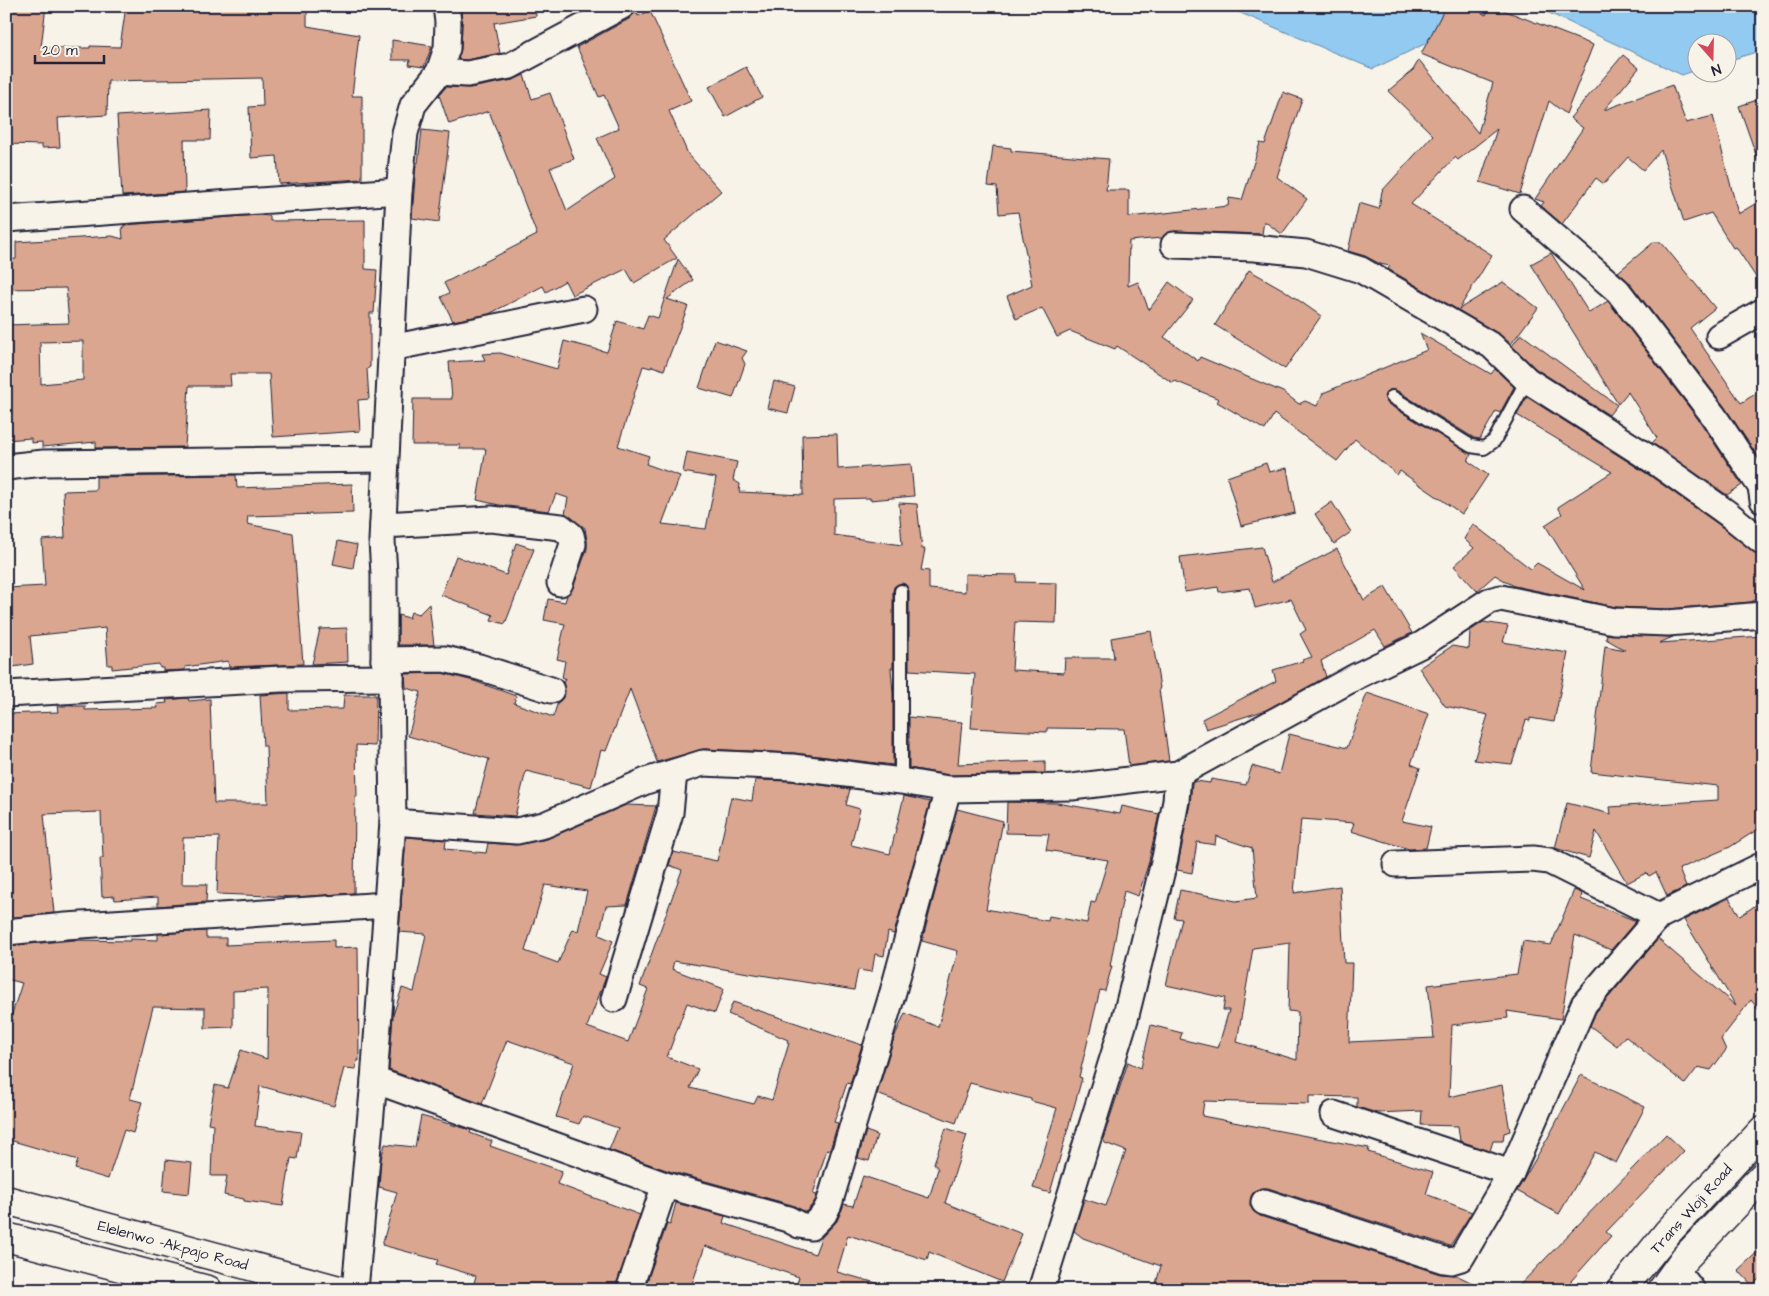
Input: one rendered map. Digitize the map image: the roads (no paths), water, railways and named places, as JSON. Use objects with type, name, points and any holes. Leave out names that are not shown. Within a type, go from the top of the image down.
[{"type":"main road","name":"Trans Woji Road","points":[[1621,1290],[1668,1232],[1763,1130]]},
{"type":"main road","name":"Trans Woji Road","points":[[1677,1283],[1684,1259],[1763,1176]]},
{"type":"main road","name":"Elelenwo -Akpajo Road","points":[[6,1200],[340,1290]]},
{"type":"main road","points":[[6,1237],[208,1290]]},
{"type":"street","points":[[355,1290],[374,1080],[392,822],[382,525],[399,192],[405,133],[413,105],[439,72],[447,48],[448,22],[446,6]]},
{"type":"street","points":[[439,72],[467,74],[510,66],[622,6]]},
{"type":"street","points":[[6,219],[399,192]]},
{"type":"street","points":[[1523,209],[1618,291],[1713,414],[1760,487],[1763,500]]},
{"type":"street","points":[[1174,245],[1254,248],[1306,253],[1361,270],[1492,346],[1527,380],[1657,463],[1727,513],[1763,542]]},
{"type":"street","points":[[390,348],[584,309]]},
{"type":"street","points":[[1719,336],[1763,311]]},
{"type":"street","points":[[6,467],[44,463],[385,460]]},
{"type":"street","points":[[382,525],[491,518],[562,527],[571,535],[573,544],[560,583]]},
{"type":"street","points":[[392,822],[516,831],[544,825],[646,781],[703,763],[792,768],[901,781],[948,789],[1072,787],[1178,774],[1357,676],[1423,644],[1489,601],[1501,598],[1614,622],[1668,623],[1763,615]]},
{"type":"street","points":[[6,694],[282,679],[388,669],[444,659],[478,667],[550,690]]},
{"type":"street","points":[[614,999],[670,813],[674,773]]},
{"type":"street","points":[[1041,1290],[1125,1019],[1165,858],[1176,801],[1178,774]]},
{"type":"street","points":[[374,1080],[665,1185],[788,1219],[798,1225],[810,1227],[824,1214],[829,1204],[893,992],[948,789]]},
{"type":"street","points":[[1396,864],[1549,860],[1659,916]]},
{"type":"street","points":[[1264,1202],[1444,1260],[1451,1261],[1461,1258],[1511,1173],[1584,1004],[1659,916],[1763,866]]},
{"type":"street","points":[[6,932],[66,926],[387,905]]},
{"type":"street","points":[[1334,1114],[1511,1173]]},
{"type":"street","points":[[629,1290],[665,1185]]},
{"type":"lane","points":[[1392,397],[1471,446],[1484,448],[1494,441],[1527,380]]},
{"type":"lane","points":[[900,591],[901,781]]},
{"type":"water","points":[[1224,6],[1503,6],[1373,69]]},
{"type":"water","points":[[1534,6],[1763,6],[1763,50],[1736,58],[1736,32],[1686,32],[1686,74],[1682,75]]}]
